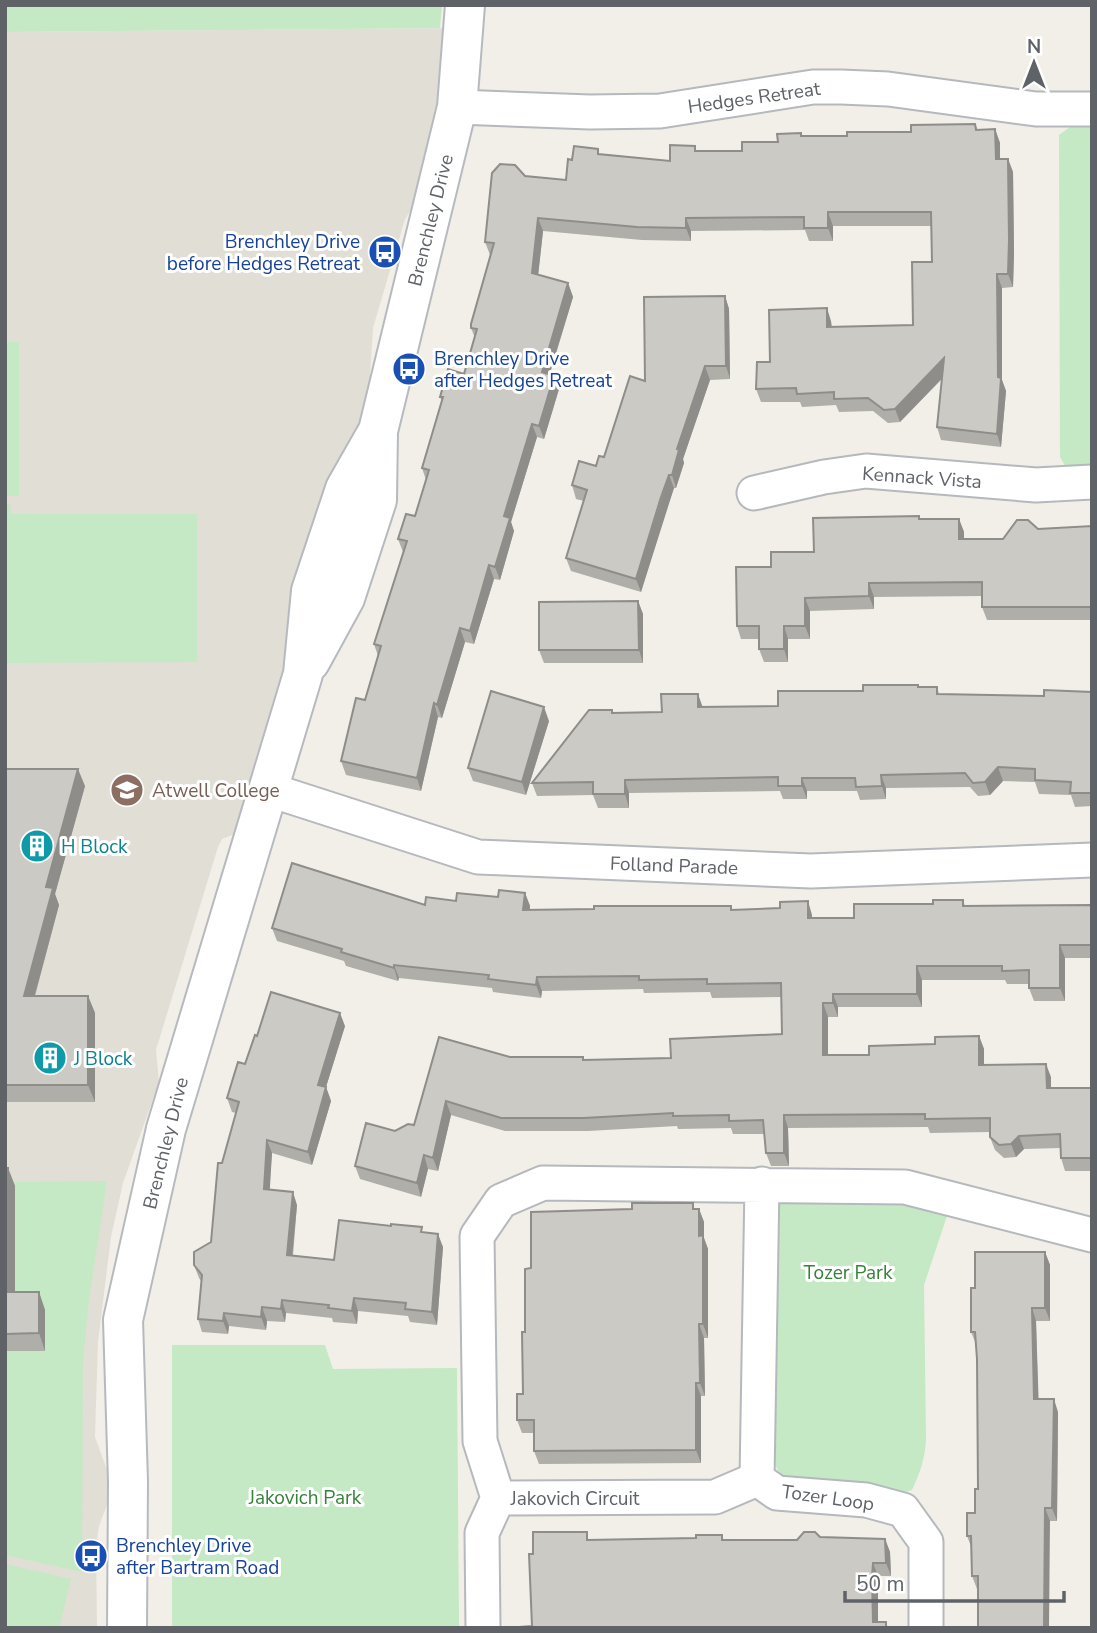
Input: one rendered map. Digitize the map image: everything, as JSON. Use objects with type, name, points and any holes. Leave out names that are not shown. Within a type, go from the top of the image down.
[{"type":"street","name":"Brenchley Drive","points":[[127,1628],[128,1482],[123,1320],[166,1129],[303,674],[311,591],[377,500],[378,431],[457,107],[465,5]]},
{"type":"street","name":"Hedges Retreat","points":[[457,107],[590,112],[660,111],[794,90],[841,87],[888,89],[1037,109],[1092,109]]},
{"type":"street","name":"Kennack Vista","points":[[754,493],[824,477],[866,471],[1036,485],[1092,482]]},
{"type":"street","name":"Folland Parade","points":[[267,789],[478,857],[811,871],[1092,860]]},
{"type":"street","name":"Jakovich Circuit","points":[[757,1479],[715,1497],[498,1498],[480,1441],[477,1236],[501,1201],[542,1183],[905,1186],[1092,1235]]},
{"type":"street","points":[[757,1479],[762,1184]]},
{"type":"street","name":"Tozer Loop","points":[[757,1479],[777,1493],[866,1500],[902,1510],[926,1542],[926,1628]]},
{"type":"street","points":[[483,1628],[482,1533],[498,1498]]},
{"type":"shaded area","name":"Atwell College","points":[[452,28],[420,196],[405,219],[373,328],[369,392],[289,651],[237,833],[222,839],[218,847],[156,1050],[159,1082],[123,1183],[111,1237],[98,1342],[95,1437],[107,1470],[108,1502],[99,1526],[96,1545],[97,1628],[5,1628],[5,32]]},
{"type":"green space","points":[[5,5],[442,5],[440,28],[5,32]]},
{"type":"green space","points":[[1092,126],[1092,472],[1067,469],[1060,457],[1059,135],[1070,127]]},
{"type":"green space","points":[[5,342],[19,342],[19,496],[5,496]]},
{"type":"green space","points":[[5,504],[10,504],[11,514],[197,514],[197,662],[5,663]]},
{"type":"green space","points":[[107,1181],[83,1359],[82,1572],[5,1555],[5,1351],[45,1350],[45,1310],[15,1303],[14,1182]]},
{"type":"green space","name":"Tozer Park","points":[[881,1195],[926,1206],[947,1216],[924,1285],[926,1440],[920,1471],[912,1490],[906,1492],[865,1484],[787,1479],[776,1467],[772,1451],[772,1213],[791,1196]]},
{"type":"green space","name":"Jakovich Park","points":[[172,1345],[325,1345],[333,1369],[457,1368],[459,1628],[172,1628]]},
{"type":"green space","points":[[5,1564],[71,1579],[59,1628],[5,1628]]},
{"type":"building","points":[[975,124],[976,130],[995,129],[996,159],[1008,159],[1008,274],[997,274],[998,377],[1001,378],[997,434],[937,427],[944,358],[895,409],[884,410],[868,398],[834,399],[834,392],[797,394],[796,388],[756,389],[757,362],[770,362],[769,310],[827,308],[827,327],[913,325],[912,262],[932,262],[931,212],[828,212],[828,228],[804,228],[804,217],[686,218],[686,228],[637,227],[538,218],[532,273],[568,283],[542,372],[554,376],[539,426],[532,424],[504,516],[510,518],[495,567],[489,565],[470,631],[460,628],[437,705],[434,703],[417,778],[341,761],[356,698],[365,700],[381,646],[374,644],[407,541],[398,539],[406,514],[415,516],[429,470],[422,468],[443,397],[440,397],[448,369],[464,374],[477,329],[471,328],[471,324],[494,243],[485,242],[492,173],[500,164],[515,165],[525,176],[566,180],[568,159],[572,160],[574,146],[598,149],[598,154],[670,161],[670,145],[695,146],[695,151],[742,151],[742,142],[778,142],[777,134],[847,136],[847,132],[911,132],[911,125]]},
{"type":"building","points":[[725,296],[726,366],[705,366],[677,449],[679,450],[672,475],[669,475],[661,497],[636,579],[566,558],[587,490],[572,485],[579,461],[596,466],[599,456],[604,457],[630,376],[645,381],[644,297]]},
{"type":"building","points":[[919,516],[919,519],[959,519],[959,539],[1003,539],[1017,520],[1028,520],[1038,529],[1092,526],[1092,607],[982,607],[982,582],[869,583],[869,596],[805,598],[805,626],[784,626],[784,649],[759,649],[759,626],[737,626],[736,567],[771,567],[771,552],[814,552],[813,518]]},
{"type":"building","points":[[638,601],[639,650],[539,650],[539,602]]},
{"type":"building","points":[[863,685],[937,687],[937,694],[1044,696],[1044,690],[1092,692],[1092,793],[1070,793],[1071,782],[1035,780],[1035,769],[998,767],[985,782],[973,783],[965,773],[881,775],[882,786],[856,787],[855,778],[802,778],[802,786],[778,786],[778,777],[625,780],[625,794],[593,794],[593,782],[532,783],[589,710],[612,710],[612,713],[662,712],[661,694],[698,694],[698,707],[778,706],[778,691],[863,691]]},
{"type":"building","points":[[491,691],[544,707],[522,782],[468,768]]},
{"type":"building","points":[[5,769],[78,769],[46,887],[53,888],[24,996],[88,996],[88,1085],[5,1085]]},
{"type":"building","points":[[292,863],[425,905],[426,897],[456,901],[457,893],[498,897],[499,890],[525,893],[523,910],[594,909],[594,906],[731,906],[731,910],[780,908],[780,902],[808,901],[808,918],[854,918],[854,904],[933,904],[933,900],[963,900],[963,906],[1092,905],[1092,945],[1060,945],[1060,988],[1029,988],[1029,970],[1002,971],[1002,966],[917,966],[917,994],[833,994],[833,1003],[823,1003],[823,1055],[869,1055],[869,1046],[935,1044],[935,1037],[979,1036],[979,1065],[1046,1064],[1047,1088],[1092,1088],[1092,1158],[1061,1158],[1060,1134],[1019,1136],[1011,1144],[999,1145],[990,1137],[990,1118],[925,1119],[925,1114],[784,1115],[784,1153],[766,1153],[763,1120],[729,1121],[729,1115],[673,1116],[673,1113],[584,1118],[501,1118],[446,1101],[433,1158],[424,1155],[417,1183],[355,1166],[366,1123],[395,1131],[408,1124],[414,1125],[439,1037],[510,1057],[583,1057],[583,1060],[671,1058],[670,1039],[782,1034],[781,983],[707,984],[707,979],[639,980],[639,976],[537,977],[536,985],[488,979],[489,975],[394,965],[394,968],[272,928]]},
{"type":"building","points":[[271,992],[340,1013],[318,1085],[326,1087],[308,1152],[267,1140],[264,1189],[293,1192],[287,1255],[334,1260],[339,1220],[422,1227],[421,1232],[438,1234],[432,1312],[405,1309],[406,1303],[354,1298],[352,1311],[328,1308],[329,1305],[282,1300],[281,1309],[262,1307],[261,1317],[224,1313],[223,1321],[198,1319],[202,1275],[194,1265],[194,1252],[211,1242],[218,1163],[222,1163],[239,1102],[227,1098],[238,1062],[245,1064],[255,1035],[257,1036]]},
{"type":"building","points":[[5,1168],[8,1168],[8,1292],[39,1292],[39,1333],[5,1334]]},
{"type":"building","points":[[632,1203],[693,1203],[693,1209],[699,1209],[699,1236],[703,1235],[703,1324],[699,1324],[700,1383],[696,1383],[696,1450],[534,1451],[534,1420],[517,1420],[517,1394],[523,1394],[522,1332],[525,1332],[525,1269],[531,1268],[531,1212],[632,1209]]},
{"type":"building","points":[[975,1252],[1045,1252],[1045,1308],[1032,1308],[1034,1399],[1054,1399],[1052,1508],[1045,1508],[1044,1628],[978,1628],[978,1576],[972,1576],[971,1536],[967,1536],[967,1513],[975,1513],[975,1489],[978,1489],[977,1359],[975,1332],[971,1332],[971,1288],[975,1288]]},
{"type":"building","points":[[533,1532],[587,1532],[587,1540],[722,1535],[722,1540],[797,1540],[804,1532],[815,1532],[820,1537],[885,1539],[886,1563],[873,1563],[872,1577],[873,1622],[886,1622],[886,1628],[520,1628],[532,1626],[529,1554],[533,1554]]},
{"type":"place","name":"Brenchley Drive before Hedges Retreat","points":[[385,252]]},
{"type":"place","name":"Brenchley Drive after Hedges Retreat","points":[[409,369]]},
{"type":"place","name":"Atwell College","points":[[127,790]]},
{"type":"place","name":"H Block","points":[[37,846]]},
{"type":"place","name":"J Block","points":[[50,1058]]},
{"type":"place","name":"Brenchley Drive after Bartram Road","points":[[91,1556]]}]
